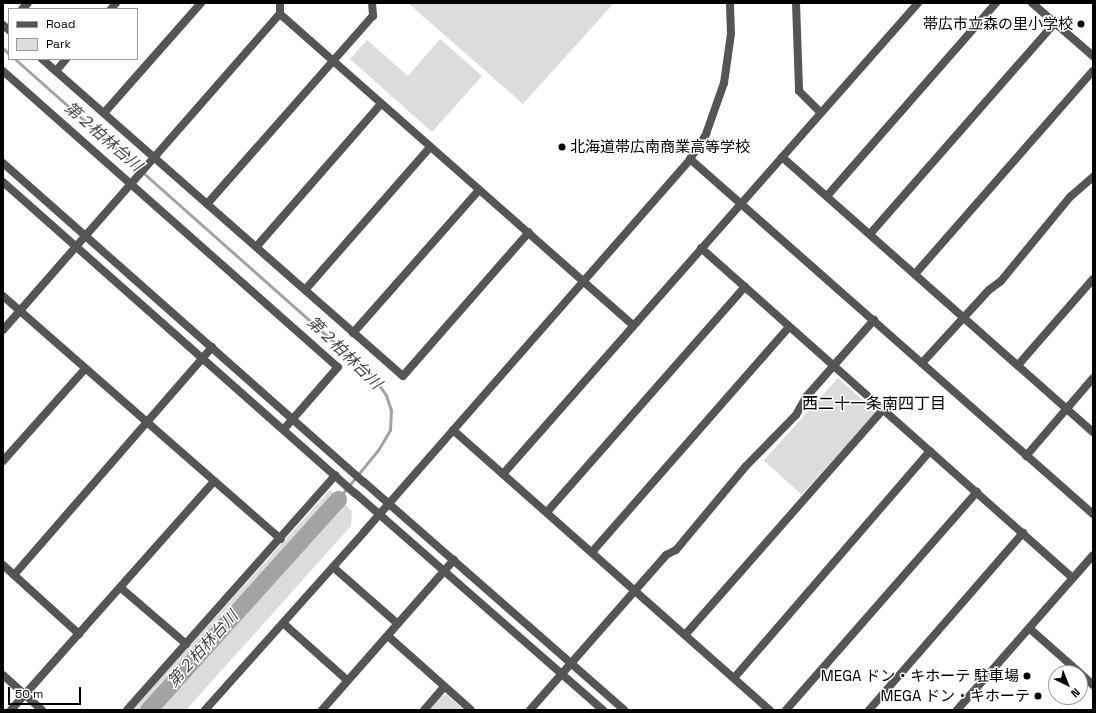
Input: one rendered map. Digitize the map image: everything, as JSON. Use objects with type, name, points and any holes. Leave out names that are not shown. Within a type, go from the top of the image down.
[{"type":"street","points":[[104,113],[201,3]]},
{"type":"street","points":[[3,330],[131,184],[138,178],[280,14],[280,3]]},
{"type":"street","points":[[207,204],[373,16],[372,3]]},
{"type":"street","points":[[204,710],[380,514],[690,159],[706,134],[724,83],[731,34],[730,3]]},
{"type":"street","points":[[796,3],[799,91],[821,113]]},
{"type":"street","points":[[827,196],[996,3]]},
{"type":"street","points":[[1032,3],[1093,56]]},
{"type":"street","points":[[503,474],[915,4]]},
{"type":"street","points":[[280,14],[633,325]]},
{"type":"street","points":[[870,234],[1055,23]]},
{"type":"street","points":[[43,60],[104,113],[152,161],[257,246],[403,376],[529,232]]},
{"type":"street","points":[[56,71],[65,60]]},
{"type":"street","points":[[3,71],[338,367],[284,429]]},
{"type":"street","points":[[915,274],[1093,71]]},
{"type":"street","points":[[257,246],[381,104]]},
{"type":"street","points":[[305,290],[430,147]]},
{"type":"street","points":[[782,157],[1093,432]]},
{"type":"street","points":[[690,159],[1093,514]]},
{"type":"street","points":[[3,163],[624,710]]},
{"type":"street","points":[[922,363],[989,290],[1002,281],[1070,197],[1093,177]]},
{"type":"street","points":[[3,182],[339,477],[355,493],[446,570],[603,710]]},
{"type":"street","points":[[353,333],[479,190]]},
{"type":"street","points":[[701,248],[1073,578]]},
{"type":"street","points":[[1018,365],[1093,278]]},
{"type":"street","points":[[546,512],[744,287]]},
{"type":"street","points":[[3,296],[280,539]]},
{"type":"street","points":[[530,710],[634,590],[666,556],[681,545],[717,504],[722,493],[796,415],[806,397],[874,320]]},
{"type":"street","points":[[592,552],[789,327]]},
{"type":"street","points":[[14,575],[148,424],[212,348]]},
{"type":"street","points":[[3,461],[85,369]]},
{"type":"street","points":[[1026,456],[1093,378]]},
{"type":"street","points":[[685,635],[883,410]]},
{"type":"street","points":[[453,430],[770,710]]},
{"type":"street","points":[[734,678],[930,451]]},
{"type":"street","points":[[127,710],[280,539],[339,477]]},
{"type":"street","points":[[11,710],[121,588],[214,481]]},
{"type":"street","points":[[786,710],[976,492]]},
{"type":"street","points":[[869,710],[1023,533]]},
{"type":"street","points":[[957,710],[1093,555]]},
{"type":"street","points":[[322,710],[454,560]]},
{"type":"street","points":[[3,565],[79,634]]},
{"type":"street","points":[[333,567],[398,624]]},
{"type":"street","points":[[121,588],[186,644]]},
{"type":"street","points":[[283,623],[347,680]]},
{"type":"street","points":[[1029,628],[1071,665]]},
{"type":"street","points":[[388,636],[471,710]]},
{"type":"street","points":[[3,675],[42,710]]},
{"type":"street","points":[[424,710],[444,687]]},
{"type":"green space","points":[[408,3],[614,3],[523,104]]},
{"type":"green space","points":[[440,39],[482,76],[432,132],[350,59],[367,40],[408,76]]},
{"type":"green space","points":[[838,378],[876,412],[802,495],[764,460]]},
{"type":"green space","points":[[330,490],[352,511],[351,526],[186,710],[132,710]]},
{"type":"green space","points":[[447,695],[464,710],[428,710],[440,696]]},
{"type":"waterway","name":"第２柏林台川","points":[[3,48],[8,53]]},
{"type":"waterway","name":"第２柏林台川","points":[[16,60],[374,378],[386,395],[391,410],[390,430],[378,450],[338,499]]},
{"type":"waterway","name":"第２柏林台川","points":[[148,710],[338,499]]},
{"type":"place","name":"帯広市立森の里小学校","points":[[1081,24]]},
{"type":"place","name":"北海道帯広南商業高等学校","points":[[562,147]]},
{"type":"place","name":"MEGA ドン・キホーテ 駐車場","points":[[1027,676]]},
{"type":"place","name":"MEGA ドン・キホーテ","points":[[1038,696]]},
{"type":"district","name":"西二十一条南四丁目","points":[[874,404]]}]
